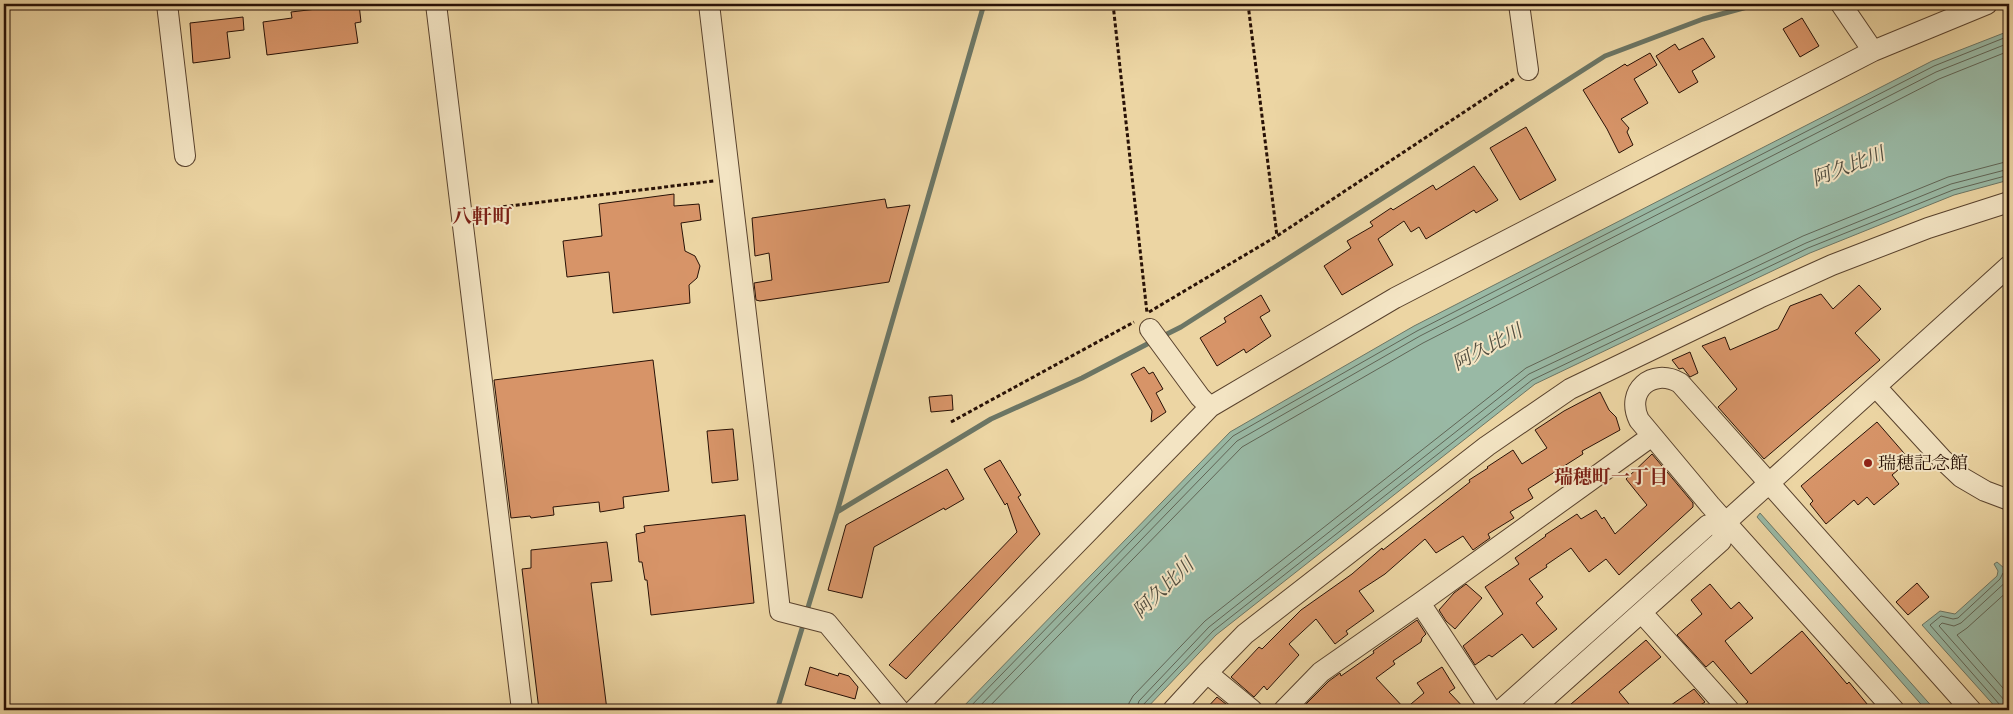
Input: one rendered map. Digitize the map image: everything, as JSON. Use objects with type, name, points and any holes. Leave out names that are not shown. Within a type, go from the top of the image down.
[{"type":"street","points":[[167,4],[185,156]]},
{"type":"street","points":[[436,4],[522,710]]},
{"type":"street","points":[[709,4],[780,611],[827,623],[899,710]]},
{"type":"street","points":[[1519,4],[1528,70]]},
{"type":"street","points":[[1841,4],[1873,51]]},
{"type":"street","points":[[914,710],[1210,407],[1395,298],[1873,51],[1988,4]]},
{"type":"street","points":[[1173,710],[1245,634],[1423,494],[1494,441],[1570,389],[1832,265],[1928,228],[2009,202]]},
{"type":"street","points":[[1501,710],[1708,525],[1726,522],[2009,266]]},
{"type":"street","points":[[1149,321],[1164,350],[1200,397],[1210,407]]},
{"type":"street","points":[[1894,710],[1726,522],[1638,420],[1634,411],[1634,401],[1639,390],[1646,382],[1664,377],[1672,378],[1680,383],[1971,710]]},
{"type":"street","points":[[1876,387],[1942,460],[1961,477],[1985,491],[2009,500]]},
{"type":"street","points":[[1284,710],[1321,672],[1652,436]]},
{"type":"street","points":[[1532,710],[1721,541],[1726,522]]},
{"type":"street","points":[[1420,603],[1491,710]]},
{"type":"street","points":[[1642,612],[1723,708]]},
{"type":"street","points":[[1206,673],[1252,710]]},
{"type":"path","points":[[1113,4],[1149,321]]},
{"type":"path","points":[[1248,4],[1277,236]]},
{"type":"path","points":[[951,422],[1149,321],[1528,70]]},
{"type":"path","points":[[462,210],[730,179]]},
{"type":"water","name":"阿久比川","points":[[2009,31],[2009,180],[1954,195],[1810,253],[1535,384],[1216,635],[1145,710],[960,710],[1230,432],[1414,326],[1932,61]]},
{"type":"water","points":[[1760,513],[1935,710],[1926,710],[1757,517]]},
{"type":"water","points":[[1997,562],[2004,568],[2009,566],[2009,710],[1998,710],[1922,625],[1940,611],[1955,614],[1997,576],[1998,571],[1994,564]]},
{"type":"building","points":[[359,4],[361,22],[355,23],[358,43],[267,55],[263,22],[292,18],[291,12]]},
{"type":"building","points":[[243,17],[244,30],[227,32],[230,58],[193,63],[190,23]]},
{"type":"building","points":[[1802,18],[1819,46],[1800,57],[1783,29]]},
{"type":"building","points":[[1703,38],[1715,57],[1692,71],[1698,82],[1679,93],[1656,56],[1675,44],[1679,50]]},
{"type":"building","points":[[1650,53],[1657,65],[1634,79],[1648,103],[1621,119],[1629,128],[1627,132],[1633,145],[1619,153],[1583,90],[1625,64],[1627,66]]},
{"type":"building","points":[[1526,127],[1556,180],[1520,200],[1490,148]]},
{"type":"building","points":[[1474,166],[1498,200],[1476,213],[1474,210],[1426,239],[1419,227],[1411,232],[1404,221],[1378,239],[1393,265],[1342,295],[1324,266],[1351,248],[1347,241],[1373,226],[1370,222],[1391,208],[1393,210],[1433,185],[1436,190]]},
{"type":"building","points":[[674,194],[674,206],[699,204],[701,220],[681,223],[685,251],[695,256],[700,266],[697,278],[689,285],[690,303],[613,313],[609,272],[567,277],[563,241],[602,236],[599,204]]},
{"type":"building","points":[[885,199],[887,208],[910,205],[889,282],[760,301],[756,300],[754,283],[772,280],[769,253],[755,256],[752,218]]},
{"type":"building","points":[[1859,285],[1881,309],[1855,333],[1880,360],[1764,459],[1718,407],[1737,389],[1702,346],[1725,337],[1730,350],[1778,329],[1790,306],[1821,294],[1833,309]]},
{"type":"building","points":[[1261,295],[1270,311],[1260,317],[1271,336],[1246,353],[1244,349],[1217,366],[1200,338],[1226,322],[1224,318]]},
{"type":"building","points":[[1690,352],[1698,373],[1690,377],[1683,368],[1679,369],[1672,360]]},
{"type":"building","points":[[653,360],[669,491],[623,497],[624,508],[600,512],[599,502],[553,507],[554,515],[511,518],[494,380]]},
{"type":"building","points":[[1144,367],[1149,374],[1153,372],[1163,389],[1156,393],[1166,412],[1151,422],[1152,411],[1131,374]]},
{"type":"building","points":[[1600,392],[1609,410],[1616,417],[1620,430],[1582,451],[1583,454],[1528,489],[1533,498],[1510,512],[1514,518],[1488,534],[1490,538],[1473,550],[1463,536],[1436,553],[1425,539],[1385,574],[1359,591],[1374,611],[1346,631],[1348,634],[1335,644],[1316,619],[1289,644],[1299,655],[1267,690],[1264,686],[1254,697],[1231,677],[1259,647],[1262,649],[1301,610],[1352,574],[1382,548],[1383,550],[1470,482],[1469,480],[1513,450],[1522,464],[1547,448],[1535,430],[1564,411]]},
{"type":"building","points":[[952,395],[953,410],[931,412],[929,397]]},
{"type":"building","name":"瑞穂記念館","points":[[1877,422],[1910,460],[1892,475],[1899,484],[1874,505],[1867,497],[1858,505],[1854,500],[1826,524],[1810,504],[1813,501],[1801,486]]},
{"type":"building","points":[[733,429],[738,480],[712,483],[707,431]]},
{"type":"building","points":[[1652,454],[1693,503],[1693,507],[1619,575],[1606,559],[1589,572],[1571,548],[1546,565],[1547,567],[1529,579],[1543,597],[1536,603],[1557,629],[1533,648],[1522,634],[1492,657],[1489,655],[1475,665],[1463,646],[1503,614],[1485,587],[1519,564],[1515,558],[1577,514],[1581,519],[1596,510],[1602,519],[1604,517],[1615,534],[1647,505],[1626,479]]},
{"type":"building","points":[[1000,460],[1021,495],[1018,497],[1040,534],[906,679],[889,665],[1017,532],[1007,503],[1005,505],[984,469]]},
{"type":"building","points":[[947,469],[964,499],[874,547],[862,598],[828,590],[846,525]]},
{"type":"building","points":[[745,515],[754,603],[651,615],[647,580],[645,580],[642,562],[639,562],[636,534],[645,532],[644,526]]},
{"type":"building","points":[[607,542],[612,581],[591,583],[607,710],[539,710],[522,569],[531,568],[531,550]]},
{"type":"building","points":[[1917,583],[1929,597],[1908,615],[1896,602]]},
{"type":"building","points":[[1466,584],[1482,598],[1455,629],[1446,621],[1439,610],[1454,593]]},
{"type":"building","points":[[1710,584],[1731,609],[1739,602],[1753,618],[1725,641],[1751,674],[1802,631],[1872,710],[1741,710],[1748,702],[1731,682],[1713,661],[1706,667],[1677,635],[1702,614],[1691,600]]},
{"type":"building","points":[[1417,620],[1426,634],[1421,642],[1393,661],[1395,664],[1376,678],[1405,709],[1424,693],[1417,683],[1442,667],[1455,688],[1449,692],[1466,710],[1300,710],[1329,681],[1340,673],[1341,676]]},
{"type":"building","points":[[1646,640],[1661,657],[1619,692],[1634,710],[1564,710]]},
{"type":"building","points":[[810,667],[838,676],[839,673],[849,676],[858,687],[855,699],[805,685]]},
{"type":"building","points":[[1694,689],[1705,702],[1693,710],[1664,710]]},
{"type":"building","points":[[1217,697],[1231,708],[1230,710],[1205,710]]},
{"type":"waterway","points":[[837,512],[984,4]]},
{"type":"waterway","points":[[1161,337],[1181,327],[1605,56],[1703,19],[1758,4]]},
{"type":"waterway","points":[[806,614],[837,512],[991,419],[1082,378],[1153,341]]},
{"type":"waterway","points":[[777,710],[804,622]]},
{"type":"place","name":"瑞穂記念館","points":[[1868,463]]},
{"type":"district","name":"八軒町","points":[[482,216]]},
{"type":"district","name":"瑞穂町一丁目","points":[[1611,476]]}]
